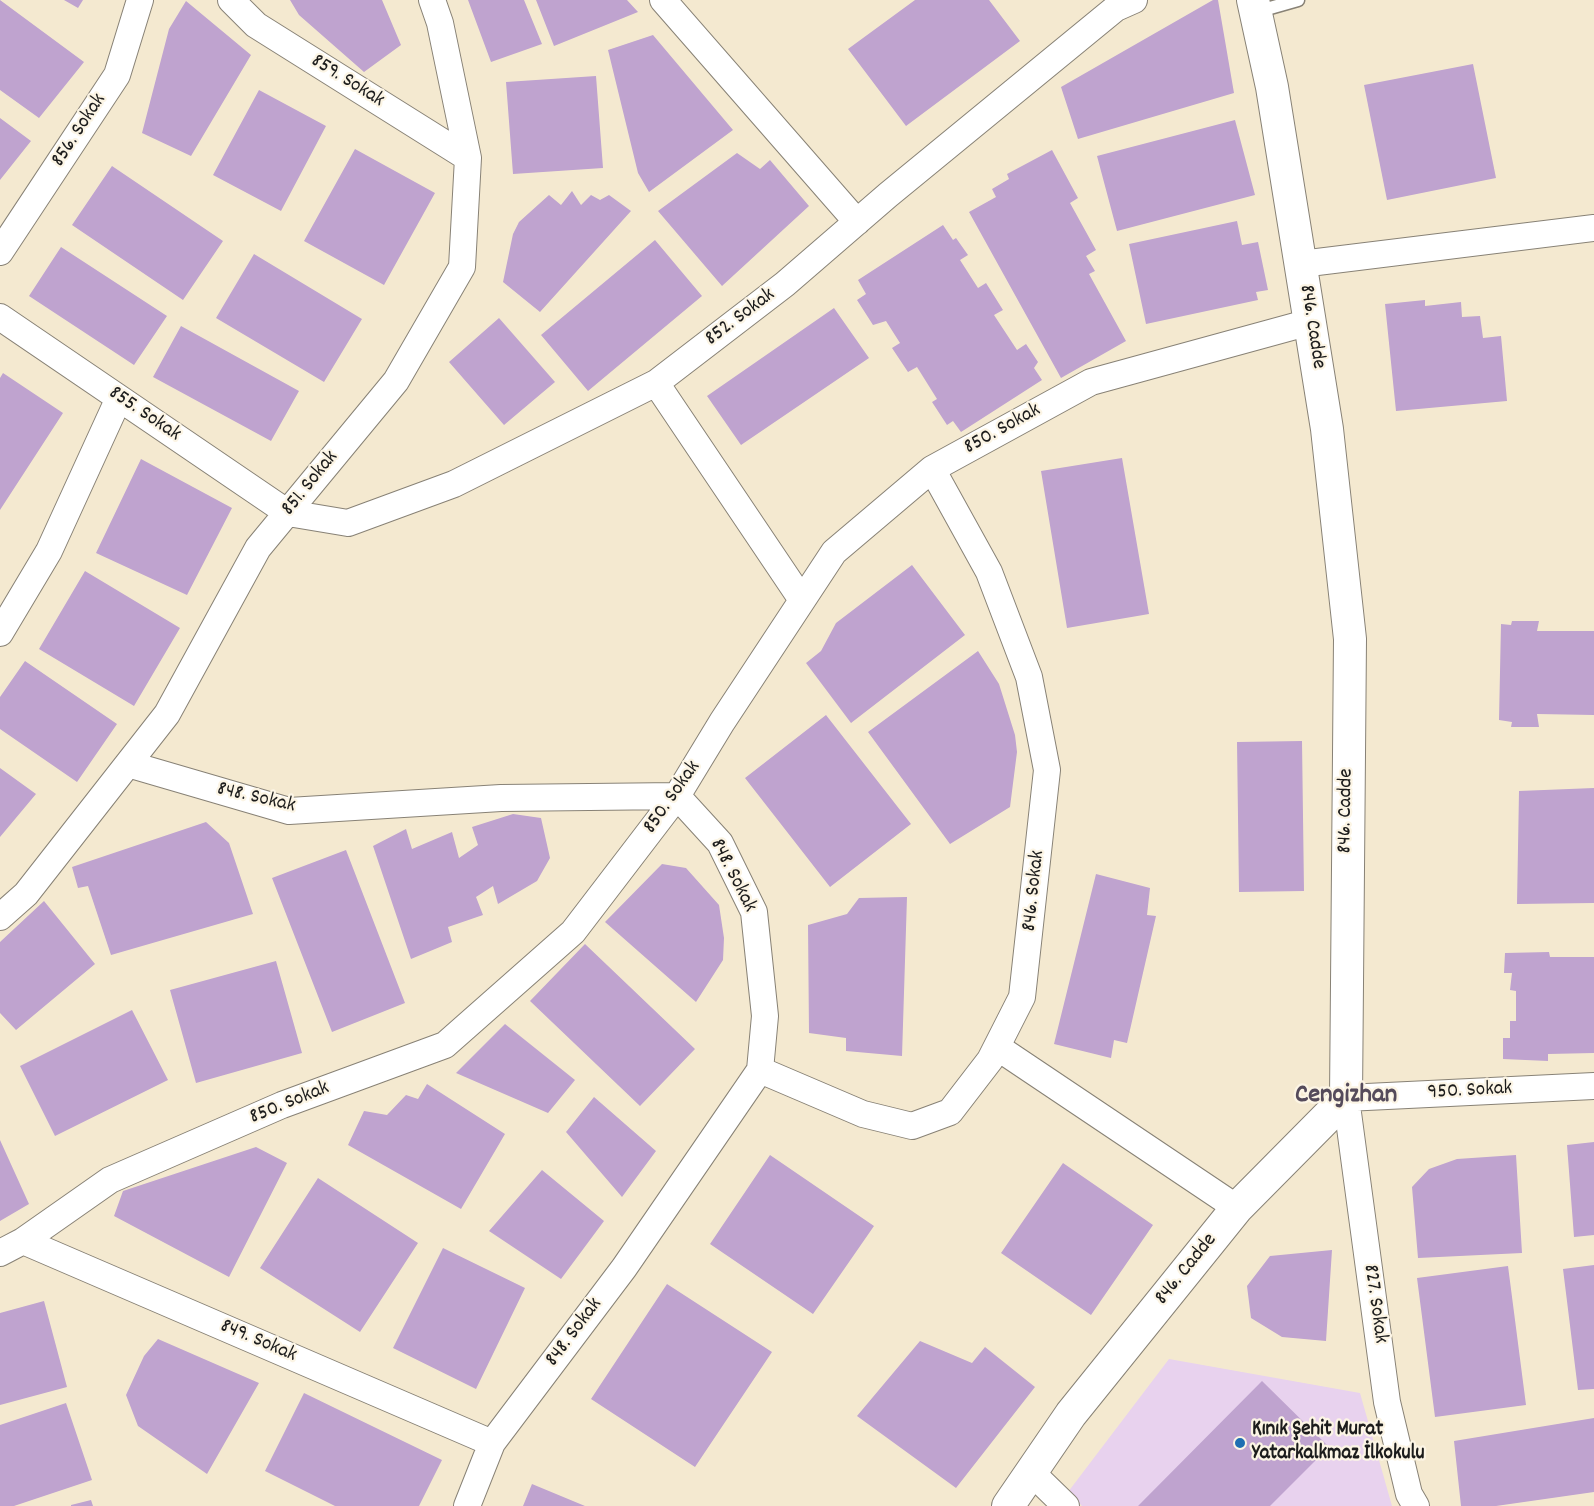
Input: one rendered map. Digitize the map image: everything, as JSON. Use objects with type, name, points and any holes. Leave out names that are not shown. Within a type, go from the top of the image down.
[{"type":"street","name":"856. Sokak","points":[[0,252],[117,75],[140,0]]},
{"type":"street","name":"859. Sokak","points":[[231,0],[256,25],[468,158]]},
{"type":"street","name":"851. Sokak","points":[[0,917],[26,894],[167,714],[258,548],[396,381],[462,267],[468,158],[441,23],[432,0]]},
{"type":"street","points":[[663,0],[856,222]]},
{"type":"street","name":"852. Sokak","points":[[288,513],[348,523],[454,484],[656,383],[785,284],[856,222],[1120,3]]},
{"type":"street","name":"846. Cadde","points":[[1008,1506],[1071,1414],[1237,1208],[1346,1098],[1350,639],[1327,429],[1272,87],[1254,6]]},
{"type":"street","points":[[1301,264],[1594,228]]},
{"type":"street","name":"855. Sokak","points":[[0,317],[288,513]]},
{"type":"street","name":"850. Sokak","points":[[0,1253],[23,1241],[110,1180],[282,1105],[446,1045],[573,932],[677,796],[834,552],[932,469],[1091,382],[1310,322]]},
{"type":"street","points":[[656,383],[802,600]]},
{"type":"street","points":[[0,633],[49,551],[119,398]]},
{"type":"street","name":"846. Sokak","points":[[760,1070],[863,1114],[912,1126],[950,1112],[990,1060],[1022,997],[1047,770],[1029,677],[1021,656],[988,572],[932,469]]},
{"type":"street","name":"848. Sokak","points":[[128,764],[289,812],[501,798],[677,796],[720,843],[754,912],[765,1016],[760,1070],[624,1268],[492,1443],[468,1506]]},
{"type":"street","points":[[997,1047],[1237,1208]]},
{"type":"street","name":"950. Sokak","points":[[1346,1098],[1594,1086]]},
{"type":"street","name":"827. Sokak","points":[[1346,1098],[1387,1402],[1409,1494],[1416,1506]]},
{"type":"street","name":"849. Sokak","points":[[23,1241],[492,1443]]},
{"type":"street","points":[[1031,1472],[1066,1506]]},
{"type":"lane","points":[[1254,6],[1298,0]]},
{"type":"shaded area","name":"Kınık Şehit Murat Yatarkalkmaz İlkokulu","points":[[1169,1359],[1360,1393],[1392,1506],[1082,1506],[1068,1492]]},
{"type":"building","points":[[0,0],[84,62],[39,118],[0,90]]},
{"type":"building","points":[[64,0],[83,0],[78,8]]},
{"type":"building","points":[[290,0],[382,0],[401,45],[364,72],[299,15]]},
{"type":"building","points":[[468,0],[524,0],[542,44],[491,62]]},
{"type":"building","points":[[536,0],[627,0],[638,12],[554,46]]},
{"type":"building","points":[[915,0],[989,0],[1020,41],[906,126],[848,49]]},
{"type":"building","points":[[1213,0],[1218,0],[1234,93],[1078,139],[1061,87]]},
{"type":"building","points":[[186,1],[251,55],[191,156],[142,133],[169,29]]},
{"type":"building","points":[[653,35],[733,130],[649,192],[638,173],[608,50]]},
{"type":"building","points":[[1473,64],[1496,178],[1387,200],[1364,85]]},
{"type":"building","points":[[596,76],[603,168],[513,174],[506,82]]},
{"type":"building","points":[[259,90],[326,126],[281,211],[213,175]]},
{"type":"building","points":[[0,118],[31,141],[0,180]]},
{"type":"building","points":[[1235,120],[1255,195],[1117,231],[1097,156]]},
{"type":"building","points":[[355,149],[435,193],[384,285],[304,241]]},
{"type":"building","points":[[1052,150],[1078,198],[1070,203],[1096,250],[1086,256],[1095,271],[1089,274],[1126,341],[1061,378],[969,212],[996,197],[992,189],[1009,179],[1007,174]]},
{"type":"building","points":[[737,153],[760,169],[770,160],[809,206],[722,286],[658,211]]},
{"type":"building","points":[[112,166],[223,241],[183,300],[72,225]]},
{"type":"building","points":[[572,191],[581,205],[591,195],[600,200],[609,195],[631,211],[540,312],[503,282],[513,234],[519,222],[549,195],[561,205]]},
{"type":"building","points":[[1237,221],[1242,245],[1258,242],[1268,290],[1256,292],[1258,300],[1146,324],[1129,244]]},
{"type":"building","points":[[943,225],[953,240],[956,238],[968,255],[960,260],[978,288],[986,283],[1003,310],[994,315],[1017,350],[1026,344],[1038,362],[1034,368],[1042,380],[961,432],[953,421],[947,425],[932,402],[937,399],[917,367],[908,372],[892,348],[900,343],[886,321],[873,325],[857,300],[866,294],[858,280]]},
{"type":"building","points":[[655,240],[702,296],[588,391],[541,335]]},
{"type":"building","points":[[61,247],[167,316],[134,365],[29,296]]},
{"type":"building","points":[[254,254],[362,319],[324,382],[216,318]]},
{"type":"building","points":[[1425,300],[1425,306],[1461,302],[1462,317],[1480,316],[1483,338],[1501,336],[1507,401],[1396,411],[1385,304]]},
{"type":"building","points":[[834,308],[869,358],[741,445],[707,396]]},
{"type":"building","points":[[499,318],[555,382],[504,425],[449,362]]},
{"type":"building","points":[[181,326],[299,391],[271,441],[153,377]]},
{"type":"building","points":[[3,373],[63,413],[0,510],[0,378]]},
{"type":"building","points":[[1122,458],[1149,614],[1067,628],[1041,471]]},
{"type":"building","points":[[141,459],[232,508],[187,595],[96,553]]},
{"type":"building","points":[[912,565],[965,635],[851,723],[806,663],[821,651],[836,623]]},
{"type":"building","points":[[85,571],[180,628],[134,706],[39,649]]},
{"type":"building","points":[[1512,621],[1539,621],[1537,631],[1594,631],[1594,715],[1537,714],[1539,727],[1511,727],[1512,722],[1499,720],[1501,624],[1511,625]]},
{"type":"building","points":[[978,651],[999,684],[1015,735],[1017,752],[1010,807],[950,844],[868,732]]},
{"type":"building","points":[[25,661],[117,724],[77,782],[0,729],[0,697]]},
{"type":"building","points":[[826,715],[911,824],[830,887],[745,778]]},
{"type":"building","points":[[1302,741],[1304,891],[1239,892],[1237,742]]},
{"type":"building","points":[[0,768],[36,794],[0,837]]},
{"type":"building","points":[[1594,788],[1594,903],[1517,904],[1519,791]]},
{"type":"building","points":[[513,814],[541,818],[550,858],[537,881],[498,904],[493,886],[476,897],[483,915],[448,927],[452,942],[411,959],[373,846],[406,829],[412,849],[452,832],[459,858],[478,845],[472,827]]},
{"type":"building","points":[[206,822],[229,843],[253,914],[111,955],[88,886],[78,888],[72,867]]},
{"type":"building","points":[[346,850],[405,1003],[332,1032],[272,878]]},
{"type":"building","points":[[662,864],[686,868],[719,905],[724,938],[723,960],[696,1002],[605,922]]},
{"type":"building","points":[[1096,874],[1150,888],[1147,915],[1156,916],[1127,1043],[1114,1040],[1111,1058],[1054,1044]]},
{"type":"building","points":[[907,897],[902,1056],[846,1051],[846,1038],[809,1033],[808,925],[847,914],[859,898]]},
{"type":"building","points":[[44,901],[95,964],[16,1030],[0,1013],[0,942]]},
{"type":"building","points":[[585,944],[695,1049],[640,1106],[530,1001]]},
{"type":"building","points":[[1549,952],[1550,957],[1594,957],[1594,1053],[1548,1054],[1548,1061],[1503,1059],[1503,1038],[1510,1038],[1510,1021],[1516,1021],[1516,991],[1510,990],[1512,973],[1504,973],[1505,953]]},
{"type":"building","points":[[276,961],[302,1053],[196,1083],[170,990]]},
{"type":"building","points":[[132,1010],[168,1080],[55,1136],[20,1066]]},
{"type":"building","points":[[505,1024],[575,1080],[548,1113],[456,1073]]},
{"type":"building","points":[[427,1084],[505,1134],[461,1209],[348,1145],[364,1111],[387,1115],[406,1095],[418,1099]]},
{"type":"building","points":[[594,1097],[656,1151],[622,1197],[566,1132]]},
{"type":"building","points":[[0,1140],[29,1204],[0,1221]]},
{"type":"building","points":[[1594,1142],[1594,1235],[1574,1237],[1567,1145]]},
{"type":"building","points":[[256,1147],[287,1163],[229,1277],[114,1216],[123,1191]]},
{"type":"building","points":[[770,1155],[874,1226],[813,1314],[710,1244]]},
{"type":"building","points":[[1516,1155],[1522,1253],[1418,1258],[1412,1187],[1429,1169],[1457,1159]]},
{"type":"building","points":[[1063,1163],[1153,1225],[1091,1315],[1001,1253]]},
{"type":"building","points":[[542,1170],[604,1221],[561,1279],[489,1231]]},
{"type":"building","points":[[318,1178],[418,1243],[360,1332],[260,1268]]},
{"type":"building","points":[[443,1248],[525,1288],[476,1389],[393,1348]]},
{"type":"building","points":[[1332,1250],[1326,1341],[1282,1337],[1251,1318],[1247,1286],[1270,1256]]},
{"type":"building","points":[[1594,1265],[1594,1389],[1578,1390],[1563,1269]]},
{"type":"building","points":[[1508,1266],[1526,1405],[1435,1417],[1417,1278]]},
{"type":"building","points":[[667,1284],[772,1352],[695,1467],[591,1399]]},
{"type":"building","points":[[44,1301],[67,1387],[0,1405],[0,1313]]},
{"type":"building","points":[[158,1339],[259,1383],[207,1474],[138,1426],[126,1395],[144,1356]]},
{"type":"building","points":[[920,1341],[972,1363],[985,1347],[1035,1387],[956,1488],[857,1416]]},
{"type":"building","points":[[1262,1381],[1329,1447],[1270,1506],[1138,1506]]},
{"type":"building","points":[[304,1393],[442,1460],[419,1506],[335,1506],[265,1471]]},
{"type":"building","points":[[66,1403],[92,1480],[14,1506],[0,1506],[0,1425]]},
{"type":"building","points":[[1594,1418],[1594,1492],[1496,1506],[1461,1506],[1454,1441]]},
{"type":"building","points":[[532,1484],[585,1506],[523,1506]]},
{"type":"building","points":[[91,1500],[93,1506],[71,1506],[71,1505]]},
{"type":"place","name":"Kınık Şehit Murat Yatarkalkmaz İlkokulu","points":[[1240,1443]]},
{"type":"district","name":"Cengizhan","points":[[1346,1097]]}]
